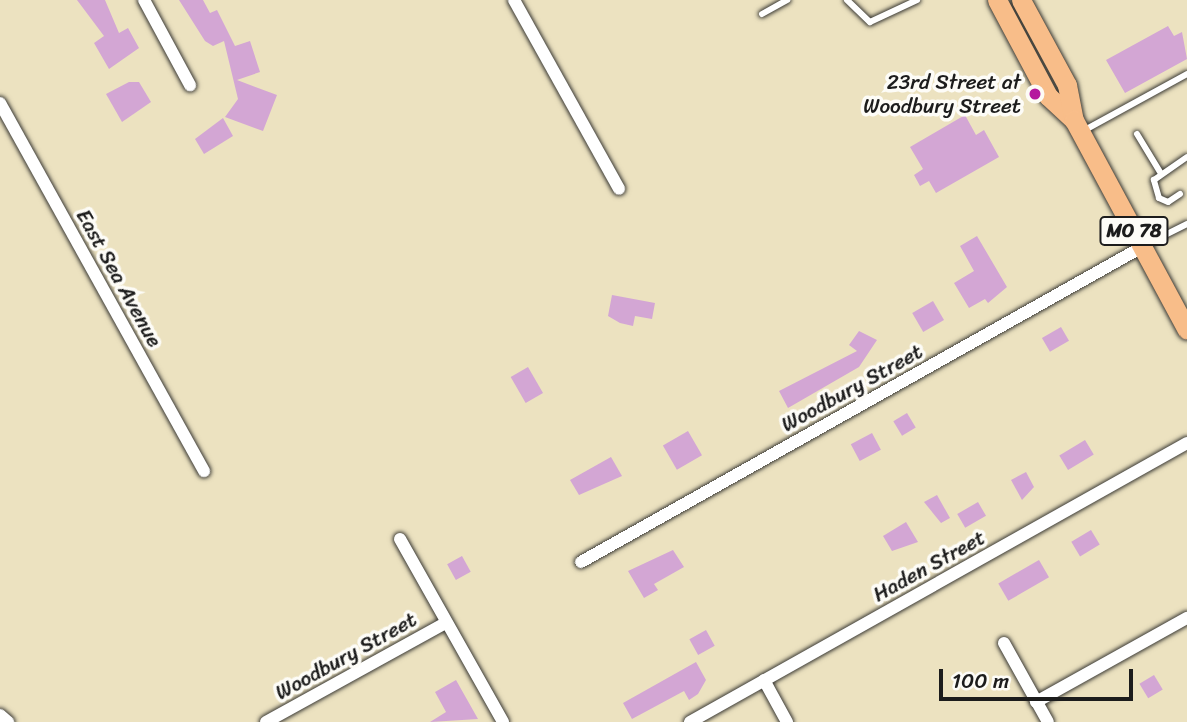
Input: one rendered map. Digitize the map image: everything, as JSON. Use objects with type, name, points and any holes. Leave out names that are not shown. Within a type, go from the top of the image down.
[{"type":"main road","name":"MO 78","points":[[1025,1],[1067,85],[1078,126],[1187,330]]},
{"type":"main road","name":"MO 78","points":[[1001,7],[1048,96],[1078,126]]},
{"type":"street","points":[[144,0],[190,85]]},
{"type":"street","points":[[514,0],[619,189]]},
{"type":"street","points":[[1001,7],[1025,1]]},
{"type":"street","name":"East Sea Avenue","points":[[0,103],[204,471]]},
{"type":"street","name":"Woodbury Street","points":[[581,562],[1142,247]]},
{"type":"street","name":"Haden Street","points":[[690,722],[1187,443]]},
{"type":"street","points":[[400,539],[503,722]]},
{"type":"street","points":[[1037,702],[1187,618]]},
{"type":"street","name":"Woodbury Street","points":[[266,722],[445,623]]},
{"type":"street","points":[[1004,643],[1048,722]]},
{"type":"street","points":[[764,680],[787,722]]},
{"type":"street","points":[[0,715],[8,722]]},
{"type":"lane","points":[[762,14],[787,0]]},
{"type":"lane","points":[[848,0],[870,22],[917,0]]},
{"type":"lane","points":[[1078,126],[1187,74]]},
{"type":"lane","points":[[1138,134],[1160,172]]},
{"type":"lane","points":[[1180,194],[1168,202],[1158,198],[1154,180],[1160,172],[1187,157]]},
{"type":"lane","points":[[1142,247],[1187,224]]},
{"type":"building","points":[[77,0],[105,0],[119,33],[128,28],[139,48],[109,69],[94,43],[104,36]]},
{"type":"building","points":[[179,0],[203,0],[210,13],[217,10],[235,46],[250,41],[260,72],[237,80],[277,95],[263,131],[225,117],[238,99],[224,41],[213,46],[205,41]]},
{"type":"building","points":[[1168,26],[1174,36],[1182,32],[1187,59],[1125,93],[1106,60]]},
{"type":"building","points":[[129,82],[139,82],[151,102],[122,122],[106,94]]},
{"type":"building","points":[[965,115],[976,135],[984,130],[999,157],[936,193],[929,181],[920,186],[914,175],[923,169],[910,147]]},
{"type":"building","points":[[223,118],[233,136],[204,154],[195,139]]},
{"type":"building","points":[[977,236],[1007,287],[988,303],[985,299],[969,308],[954,283],[974,271],[960,246]]},
{"type":"building","points":[[612,295],[655,303],[652,319],[635,316],[633,326],[608,316]]},
{"type":"building","points":[[933,301],[944,320],[923,332],[912,313]]},
{"type":"building","points":[[1061,327],[1069,341],[1050,352],[1042,338]]},
{"type":"building","points":[[859,331],[877,340],[859,367],[788,408],[779,391],[857,351],[849,345]]},
{"type":"building","points":[[528,367],[543,393],[526,403],[511,377]]},
{"type":"building","points":[[907,413],[916,428],[902,436],[893,421]]},
{"type":"building","points":[[688,431],[702,455],[677,470],[663,445]]},
{"type":"building","points":[[872,433],[881,450],[860,461],[851,444]]},
{"type":"building","points":[[1085,440],[1094,455],[1068,470],[1059,455]]},
{"type":"building","points":[[611,457],[622,476],[579,495],[570,480]]},
{"type":"building","points":[[1026,472],[1034,487],[1022,500],[1011,480]]},
{"type":"building","points":[[937,495],[950,518],[941,523],[924,502]]},
{"type":"building","points":[[978,502],[986,516],[965,528],[957,514]]},
{"type":"building","points":[[906,522],[918,542],[892,551],[883,536]]},
{"type":"building","points":[[1091,530],[1100,545],[1080,556],[1071,542]]},
{"type":"building","points":[[673,550],[684,567],[654,584],[658,590],[644,598],[628,571]]},
{"type":"building","points":[[462,556],[471,572],[456,580],[447,564]]},
{"type":"building","points":[[1039,560],[1049,577],[1008,601],[998,584]]},
{"type":"building","points":[[706,630],[715,646],[698,655],[689,639]]},
{"type":"building","points":[[696,662],[706,680],[698,694],[689,700],[684,691],[632,719],[623,703]]},
{"type":"building","points":[[1154,675],[1163,690],[1148,698],[1139,684]]},
{"type":"building","points":[[456,680],[478,719],[430,722],[446,712],[435,692]]},
{"type":"place","name":"23rd Street at Woodbury Street","points":[[1035,94]]}]
